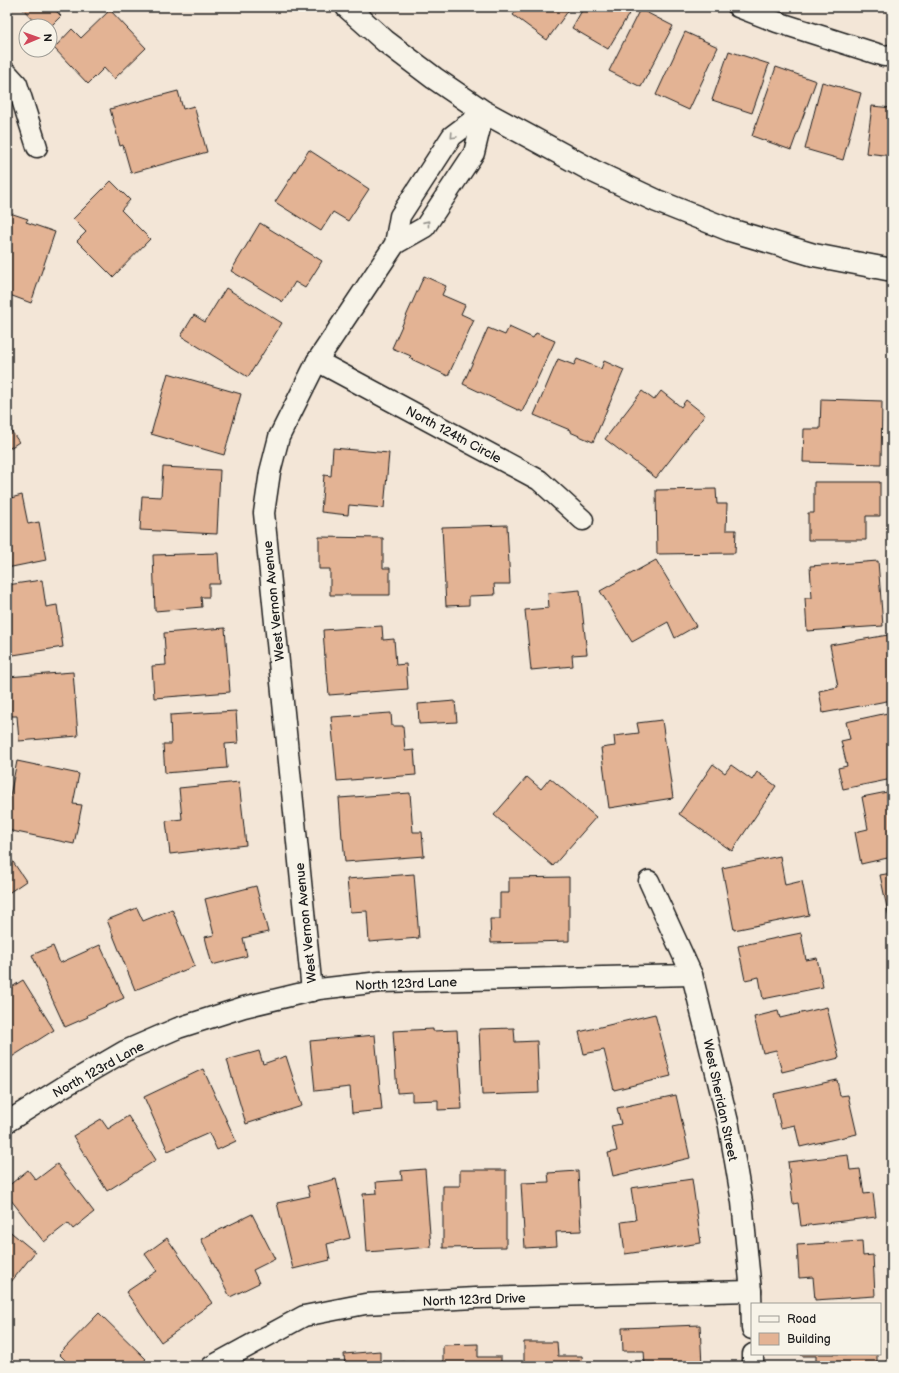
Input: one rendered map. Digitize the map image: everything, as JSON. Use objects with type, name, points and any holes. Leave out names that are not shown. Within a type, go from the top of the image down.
[{"type":"street","points":[[348,7],[385,41],[403,55],[484,112],[593,171],[657,201],[730,230],[814,255],[892,270]]},
{"type":"street","points":[[738,7],[777,22],[884,56],[892,55]]},
{"type":"street","points":[[7,73],[17,84],[37,147]]},
{"type":"street","name":"West Vernon Avenue","points":[[395,244],[425,227],[430,221],[474,153],[484,112]]},
{"type":"street","name":"West Vernon Avenue","points":[[312,991],[264,513],[270,472],[279,437],[317,361],[395,244],[400,216],[452,136],[484,112]]},
{"type":"street","name":"North 124th Circle","points":[[317,361],[539,480],[583,520]]},
{"type":"street","name":"West Sheridan Street","points":[[649,881],[692,974],[730,1134],[742,1202],[751,1303]]},
{"type":"street","name":"North 123rd Lane","points":[[7,1122],[125,1051],[178,1028],[244,1007],[312,991],[380,982],[692,974]]},
{"type":"street","name":"North 123rd Drive","points":[[212,1366],[304,1316],[365,1304],[475,1298],[751,1291]]},
{"type":"street","points":[[753,1355],[753,1366]]},
{"type":"building","points":[[21,7],[54,7],[53,8],[61,16],[58,19],[31,18]]},
{"type":"building","points":[[519,7],[571,7],[547,40],[513,15]]},
{"type":"building","points":[[584,7],[633,7],[608,49],[572,28]]},
{"type":"building","points":[[640,9],[673,26],[641,87],[609,71]]},
{"type":"building","points":[[110,10],[146,48],[114,79],[104,68],[88,84],[58,52],[58,44],[72,29],[81,38]]},
{"type":"building","points":[[685,32],[718,47],[689,110],[656,95]]},
{"type":"building","points":[[729,51],[769,64],[752,113],[712,100]]},
{"type":"building","points":[[776,67],[816,81],[791,150],[752,136]]},
{"type":"building","points":[[822,82],[861,93],[843,160],[805,149]]},
{"type":"building","points":[[178,91],[183,109],[194,106],[207,152],[131,173],[123,145],[120,146],[110,109]]},
{"type":"building","points":[[872,106],[892,108],[892,156],[866,153]]},
{"type":"building","points":[[309,150],[369,189],[348,221],[333,212],[321,231],[275,202]]},
{"type":"building","points":[[111,181],[130,200],[121,210],[150,239],[113,277],[77,241],[86,232],[73,219]]},
{"type":"building","points":[[7,212],[28,219],[26,222],[55,232],[31,303],[7,294]]},
{"type":"building","points":[[260,223],[322,261],[305,288],[295,282],[283,302],[231,271]]},
{"type":"building","points":[[424,276],[446,286],[442,295],[465,305],[461,314],[474,320],[448,376],[409,358],[411,356],[392,348]]},
{"type":"building","points":[[226,288],[282,323],[248,377],[181,336],[194,315],[205,322]]},
{"type":"building","points":[[509,327],[533,338],[536,333],[555,341],[522,412],[463,384],[488,328],[505,335]]},
{"type":"building","points":[[558,359],[574,365],[577,359],[601,369],[604,361],[624,370],[593,442],[570,432],[570,430],[534,415]]},
{"type":"building","points":[[168,373],[241,394],[224,455],[151,434]]},
{"type":"building","points":[[642,391],[654,400],[661,391],[681,407],[686,400],[705,415],[656,478],[605,439]]},
{"type":"building","points":[[821,399],[882,401],[881,464],[803,462],[804,429],[820,429]]},
{"type":"building","points":[[7,425],[19,442],[7,450]]},
{"type":"building","points":[[333,448],[389,453],[384,508],[349,505],[348,515],[321,512],[324,475],[331,476]]},
{"type":"building","points":[[163,467],[220,470],[217,534],[140,530],[142,496],[161,497]]},
{"type":"building","points":[[814,482],[880,482],[880,516],[866,516],[866,540],[808,540],[808,513],[814,513]]},
{"type":"building","points":[[716,489],[717,504],[727,504],[726,530],[736,530],[735,553],[657,554],[656,490]]},
{"type":"building","points":[[22,495],[28,524],[39,522],[46,560],[7,568],[7,499]]},
{"type":"building","points":[[507,525],[510,584],[494,584],[495,595],[469,596],[469,605],[446,606],[442,527]]},
{"type":"building","points":[[319,537],[383,538],[383,568],[390,568],[390,595],[330,595],[330,569],[319,569]]},
{"type":"building","points":[[218,553],[220,584],[209,584],[209,597],[201,597],[202,607],[155,611],[153,555]]},
{"type":"building","points":[[656,560],[696,626],[675,638],[668,622],[632,642],[600,591]]},
{"type":"building","points":[[878,561],[883,626],[807,631],[805,598],[812,598],[810,566]]},
{"type":"building","points":[[42,580],[46,607],[57,605],[63,647],[7,656],[7,585]]},
{"type":"building","points":[[580,590],[587,654],[572,655],[573,666],[531,670],[525,610],[549,608],[548,593]]},
{"type":"building","points":[[382,626],[383,640],[394,639],[396,665],[406,664],[408,689],[329,695],[323,630]]},
{"type":"building","points":[[225,628],[230,692],[154,698],[152,666],[166,665],[164,633]]},
{"type":"building","points":[[888,635],[892,656],[892,700],[823,713],[819,691],[838,687],[830,645]]},
{"type":"building","points":[[73,672],[78,736],[19,741],[17,716],[7,716],[7,677]]},
{"type":"building","points":[[455,701],[457,722],[419,724],[418,704]]},
{"type":"building","points":[[236,711],[238,743],[225,744],[227,768],[165,773],[163,744],[171,744],[170,715]]},
{"type":"building","points":[[892,712],[892,779],[843,789],[838,768],[847,766],[841,741],[850,739],[846,722]]},
{"type":"building","points":[[391,713],[392,726],[403,726],[405,751],[414,750],[416,775],[337,781],[331,717]]},
{"type":"building","points":[[662,720],[673,798],[609,808],[601,748],[615,746],[614,736],[639,733],[637,723]]},
{"type":"building","points":[[17,761],[79,774],[73,804],[82,805],[74,844],[7,830],[7,811]]},
{"type":"building","points":[[713,764],[725,773],[731,765],[752,780],[757,772],[776,786],[732,851],[679,814]]},
{"type":"building","points":[[527,777],[541,789],[550,778],[596,817],[553,866],[494,815]]},
{"type":"building","points":[[239,782],[246,845],[170,854],[166,821],[182,819],[179,788]]},
{"type":"building","points":[[892,791],[892,857],[861,864],[855,832],[868,829],[862,797]]},
{"type":"building","points":[[410,793],[413,832],[422,832],[424,856],[345,862],[339,798]]},
{"type":"building","points":[[7,853],[26,881],[7,894]]},
{"type":"building","points":[[780,856],[785,885],[802,881],[809,915],[734,930],[722,868]]},
{"type":"building","points":[[892,873],[892,931],[880,875]]},
{"type":"building","points":[[414,874],[419,938],[369,942],[367,911],[350,912],[347,879]]},
{"type":"building","points":[[569,877],[569,941],[491,943],[490,919],[500,919],[500,893],[509,893],[509,878]]},
{"type":"building","points":[[256,886],[268,932],[243,938],[247,956],[212,965],[205,937],[214,935],[205,899]]},
{"type":"building","points":[[137,908],[143,921],[172,909],[195,966],[135,990],[107,920]]},
{"type":"building","points":[[801,933],[806,960],[817,958],[823,987],[763,999],[759,977],[745,980],[738,946]]},
{"type":"building","points":[[100,945],[124,998],[65,1027],[32,955],[53,946],[60,963]]},
{"type":"building","points":[[23,980],[54,1030],[7,1060],[7,990]]},
{"type":"building","points":[[827,1007],[839,1058],[782,1072],[776,1050],[763,1053],[754,1017],[778,1011],[780,1018]]},
{"type":"building","points":[[655,1014],[671,1076],[614,1090],[604,1050],[584,1054],[579,1032]]},
{"type":"building","points":[[514,1028],[515,1042],[537,1041],[539,1093],[482,1095],[479,1029]]},
{"type":"building","points":[[433,1029],[433,1031],[457,1030],[462,1109],[438,1110],[438,1100],[412,1101],[412,1092],[397,1093],[393,1031]]},
{"type":"building","points":[[375,1035],[382,1110],[352,1113],[350,1087],[315,1091],[310,1041]]},
{"type":"building","points":[[259,1051],[263,1064],[286,1056],[302,1106],[246,1124],[227,1060]]},
{"type":"building","points":[[203,1069],[236,1141],[217,1150],[209,1133],[168,1151],[144,1097]]},
{"type":"building","points":[[837,1080],[840,1096],[848,1095],[857,1134],[800,1147],[795,1125],[781,1128],[773,1094]]},
{"type":"building","points":[[676,1095],[690,1158],[613,1176],[608,1153],[617,1151],[611,1126],[621,1124],[617,1108]]},
{"type":"building","points":[[128,1116],[156,1160],[107,1191],[73,1136],[101,1119],[108,1129]]},
{"type":"building","points":[[848,1155],[850,1170],[860,1169],[864,1194],[873,1193],[876,1217],[801,1226],[798,1203],[793,1204],[788,1162]]},
{"type":"building","points":[[57,1164],[94,1212],[73,1229],[68,1223],[44,1242],[7,1195],[7,1187],[28,1170],[36,1180]]},
{"type":"building","points":[[425,1169],[431,1247],[367,1252],[363,1194],[377,1193],[376,1182],[402,1180],[401,1171]]},
{"type":"building","points":[[460,1170],[506,1170],[506,1247],[443,1248],[443,1186],[460,1186]]},
{"type":"building","points":[[578,1171],[581,1231],[556,1232],[557,1246],[525,1248],[521,1183],[549,1182],[548,1173]]},
{"type":"building","points":[[336,1179],[350,1238],[327,1244],[330,1260],[293,1269],[277,1203],[310,1196],[307,1186]]},
{"type":"building","points":[[692,1179],[701,1243],[625,1254],[621,1222],[636,1220],[631,1188]]},
{"type":"building","points":[[252,1214],[275,1259],[253,1270],[259,1283],[230,1297],[201,1239]]},
{"type":"building","points":[[7,1229],[35,1252],[7,1287]]},
{"type":"building","points":[[167,1238],[212,1303],[194,1316],[195,1318],[161,1342],[126,1292],[157,1271],[145,1254]]},
{"type":"building","points":[[862,1241],[863,1256],[873,1255],[875,1296],[815,1300],[813,1277],[799,1278],[797,1245]]},
{"type":"building","points":[[99,1313],[146,1359],[139,1366],[71,1366],[59,1354]]},
{"type":"building","points":[[700,1325],[702,1366],[645,1366],[644,1351],[623,1351],[622,1328]]},
{"type":"building","points":[[524,1342],[557,1342],[558,1356],[582,1356],[583,1366],[524,1366]]},
{"type":"building","points":[[478,1344],[478,1357],[501,1357],[501,1366],[443,1366],[443,1345]]},
{"type":"building","points":[[380,1351],[380,1364],[405,1362],[406,1366],[345,1366],[344,1354]]},
{"type":"building","points":[[877,1355],[877,1366],[816,1366],[816,1356],[802,1356]]}]
